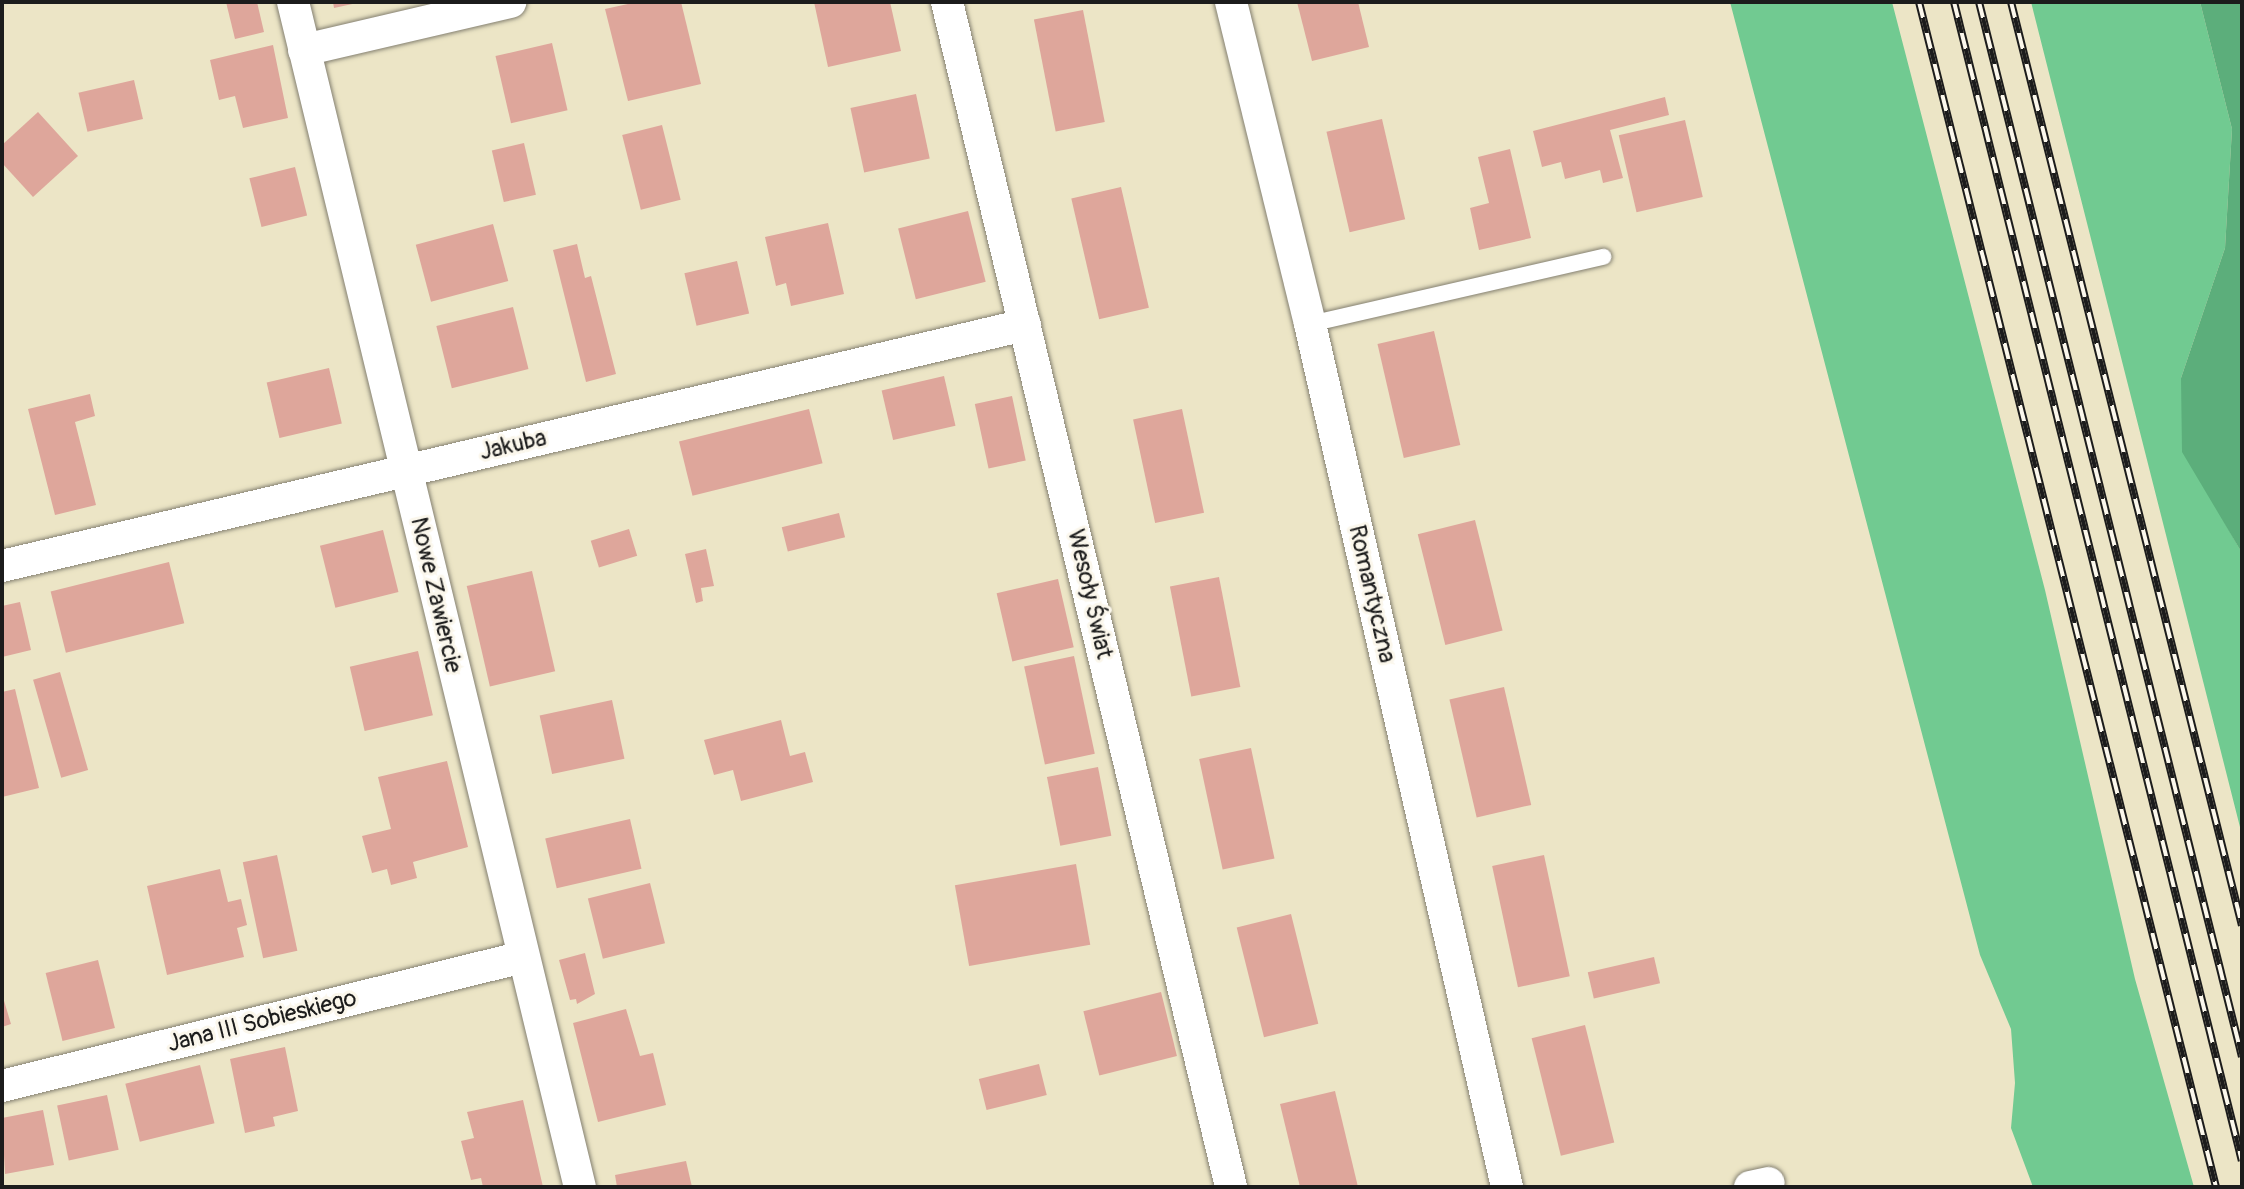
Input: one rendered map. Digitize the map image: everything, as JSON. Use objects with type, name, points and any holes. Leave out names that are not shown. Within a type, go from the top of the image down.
[{"type":"street","name":"Nowe Zawiercie","points":[[293,2],[580,1187]]},
{"type":"street","points":[[304,50],[511,2]]},
{"type":"street","name":"Wesoły Świat","points":[[947,2],[1231,1187]]},
{"type":"street","name":"Romantyczna","points":[[1231,2],[1310,324],[1507,1187]]},
{"type":"street","name":"Jakuba","points":[[2,566],[1026,325]]},
{"type":"street","name":"Jana III Sobieskiego","points":[[2,1086],[523,957]]},
{"type":"lane","points":[[1310,324],[1602,257]]},
{"type":"green space","points":[[1730,2],[1892,2],[2045,590],[2135,979],[2194,1187],[2033,1187],[2011,1128],[2015,1083],[2011,1029],[1980,955]]},
{"type":"green space","points":[[2031,2],[2200,2],[2232,129],[2225,248],[2181,378],[2222,518],[2242,553],[2242,835]]},
{"type":"green space","points":[[2200,2],[2242,2],[2242,553],[2182,452],[2181,378],[2225,248],[2232,129]]},
{"type":"building","points":[[226,2],[257,2],[264,32],[235,39]]},
{"type":"building","points":[[333,2],[357,2],[357,3],[334,8]]},
{"type":"building","points":[[637,2],[681,2],[701,84],[628,101],[605,9]]},
{"type":"building","points":[[814,2],[890,2],[901,51],[828,67]]},
{"type":"building","points":[[1297,2],[1358,2],[1369,47],[1312,61]]},
{"type":"building","points":[[1083,10],[1105,122],[1056,131],[1034,20]]},
{"type":"building","points":[[552,43],[568,110],[511,123],[495,56]]},
{"type":"building","points":[[273,45],[288,118],[243,128],[235,96],[219,100],[210,60]]},
{"type":"building","points":[[134,80],[143,119],[87,132],[78,93]]},
{"type":"building","points":[[916,94],[930,159],[864,172],[850,108]]},
{"type":"building","points":[[1665,97],[1669,115],[1610,130],[1623,178],[1603,183],[1600,170],[1565,179],[1561,162],[1542,167],[1533,131]]},
{"type":"building","points":[[38,112],[78,156],[33,197],[2,163],[2,145]]},
{"type":"building","points":[[1382,119],[1405,219],[1350,232],[1326,132]]},
{"type":"building","points":[[1685,120],[1703,197],[1637,212],[1619,135]]},
{"type":"building","points":[[662,125],[681,200],[641,210],[622,135]]},
{"type":"building","points":[[524,143],[536,195],[504,202],[492,150]]},
{"type":"building","points":[[1510,149],[1531,238],[1479,250],[1470,208],[1489,203],[1478,157]]},
{"type":"building","points":[[295,167],[307,216],[261,227],[249,178]]},
{"type":"building","points":[[1121,187],[1149,308],[1099,319],[1071,198]]},
{"type":"building","points":[[968,211],[986,282],[916,299],[898,228]]},
{"type":"building","points":[[828,223],[844,294],[791,306],[786,283],[776,286],[765,237]]},
{"type":"building","points":[[493,224],[508,281],[431,302],[416,245]]},
{"type":"building","points":[[577,244],[585,278],[591,276],[616,374],[586,382],[553,250]]},
{"type":"building","points":[[737,261],[749,314],[697,326],[684,273]]},
{"type":"building","points":[[513,307],[528,369],[452,388],[436,326]]},
{"type":"building","points":[[1434,331],[1460,445],[1404,458],[1377,344]]},
{"type":"building","points":[[329,368],[342,424],[279,438],[267,382]]},
{"type":"building","points":[[944,376],[955,426],[893,440],[882,390]]},
{"type":"building","points":[[90,394],[95,416],[75,422],[96,505],[55,515],[28,409]]},
{"type":"building","points":[[1012,396],[1026,461],[989,468],[975,404]]},
{"type":"building","points":[[809,409],[823,463],[693,496],[679,441]]},
{"type":"building","points":[[1182,409],[1204,513],[1155,523],[1133,419]]},
{"type":"building","points":[[839,513],[845,537],[788,552],[782,527]]},
{"type":"building","points":[[1475,520],[1503,631],[1445,645],[1418,534]]},
{"type":"building","points":[[629,529],[637,556],[599,567],[591,541]]},
{"type":"building","points":[[383,530],[398,592],[335,608],[320,546]]},
{"type":"building","points":[[706,549],[714,586],[701,588],[703,601],[696,603],[685,554]]},
{"type":"building","points":[[169,562],[184,623],[66,653],[51,592]]},
{"type":"building","points":[[532,571],[555,671],[490,686],[467,586]]},
{"type":"building","points":[[1219,577],[1240,687],[1191,696],[1170,587]]},
{"type":"building","points":[[1058,579],[1074,647],[1012,661],[997,593]]},
{"type":"building","points":[[20,602],[31,650],[2,657],[2,606]]},
{"type":"building","points":[[418,651],[433,715],[365,731],[350,667]]},
{"type":"building","points":[[1074,656],[1095,754],[1045,764],[1024,667]]},
{"type":"building","points":[[60,672],[88,770],[61,778],[33,680]]},
{"type":"building","points":[[1504,687],[1531,805],[1477,817],[1449,700]]},
{"type":"building","points":[[15,689],[39,788],[2,797],[2,692]]},
{"type":"building","points":[[612,700],[624,759],[552,774],[540,715]]},
{"type":"building","points":[[781,720],[790,756],[805,752],[813,782],[741,801],[733,770],[714,775],[704,740]]},
{"type":"building","points":[[1251,748],[1274,859],[1223,870],[1199,759]]},
{"type":"building","points":[[447,761],[468,847],[413,862],[417,878],[391,885],[387,869],[372,873],[362,836],[391,829],[378,777]]},
{"type":"building","points":[[1098,767],[1111,836],[1060,846],[1047,777]]},
{"type":"building","points":[[630,819],[641,869],[557,888],[545,839]]},
{"type":"building","points":[[277,855],[297,951],[263,958],[243,862]]},
{"type":"building","points":[[1544,855],[1570,976],[1518,987],[1492,866]]},
{"type":"building","points":[[1076,864],[1090,945],[969,966],[955,885]]},
{"type":"building","points":[[220,869],[228,902],[241,899],[247,925],[237,928],[244,957],[167,975],[147,886]]},
{"type":"building","points":[[650,883],[665,943],[603,959],[588,898]]},
{"type":"building","points":[[1291,914],[1318,1024],[1264,1037],[1237,928]]},
{"type":"building","points":[[585,953],[595,994],[577,1004],[576,999],[570,1000],[559,960]]},
{"type":"building","points":[[1654,957],[1660,983],[1594,999],[1588,972]]},
{"type":"building","points":[[98,960],[115,1028],[63,1041],[46,973]]},
{"type":"building","points":[[1161,992],[1177,1056],[1099,1075],[1083,1011]]},
{"type":"building","points":[[2,994],[11,1024],[2,1027]]},
{"type":"building","points":[[626,1009],[640,1056],[653,1053],[666,1105],[598,1122],[573,1023]]},
{"type":"building","points":[[1585,1025],[1614,1142],[1561,1156],[1532,1038]]},
{"type":"building","points":[[285,1047],[298,1111],[273,1117],[275,1126],[245,1133],[230,1059]]},
{"type":"building","points":[[1039,1064],[1047,1095],[987,1110],[979,1079]]},
{"type":"building","points":[[200,1065],[215,1123],[140,1142],[125,1084]]},
{"type":"building","points":[[1335,1091],[1358,1187],[1300,1187],[1280,1104]]},
{"type":"building","points":[[107,1095],[119,1150],[69,1160],[57,1106]]},
{"type":"building","points":[[523,1100],[543,1187],[483,1187],[481,1178],[471,1180],[461,1141],[474,1138],[467,1112]]},
{"type":"building","points":[[43,1110],[54,1165],[5,1174],[2,1118]]},
{"type":"building","points":[[686,1161],[692,1187],[617,1187],[615,1175]]},
{"type":"railway","points":[[1919,2],[2216,1187]]},
{"type":"railway","points":[[1954,2],[2242,1161]]},
{"type":"railway","points":[[1979,2],[2242,1057]]},
{"type":"railway","points":[[2011,2],[2242,926]]}]
